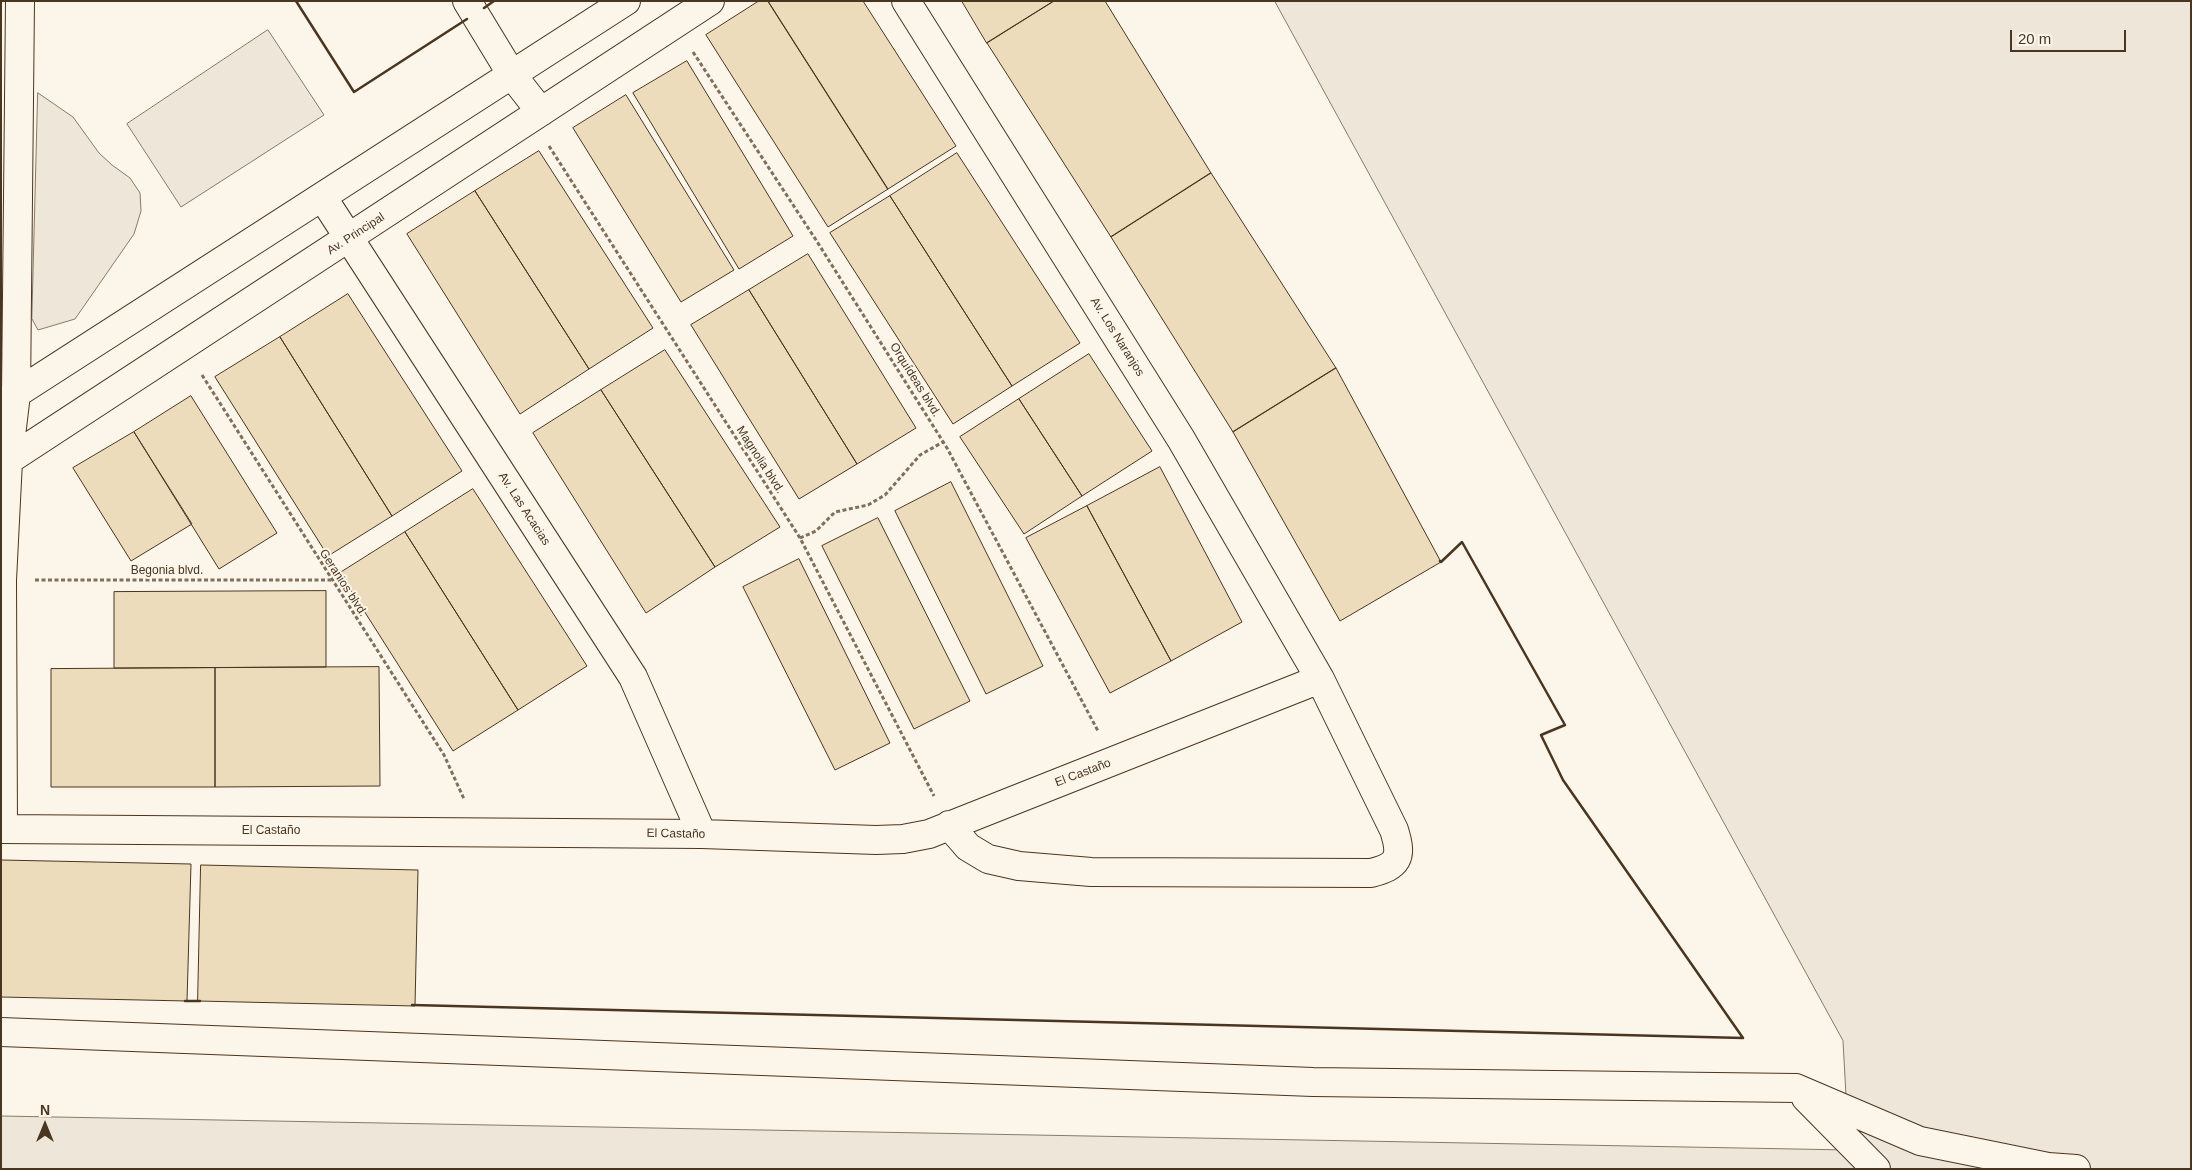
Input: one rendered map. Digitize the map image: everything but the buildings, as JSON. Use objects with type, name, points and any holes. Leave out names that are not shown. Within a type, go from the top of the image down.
[{"type":"street","points":[[2,829],[2,580],[20,1]]},
{"type":"street","points":[[467,1],[536,115]]},
{"type":"street","points":[[8,398],[323,198],[626,1]]},
{"type":"street","name":"Av. Principal","points":[[5,463],[710,1]]},
{"type":"street","name":"Av. Los Naranjos","points":[[906,1],[1181,439],[1320,679],[1394,830],[1399,846],[1397,858],[1389,868],[1371,874],[1091,872],[1019,866],[988,859],[968,847],[949,825]]},
{"type":"street","name":"Av. Las Acacias","points":[[323,198],[633,677],[702,834]]},
{"type":"street","name":"El Castaño","points":[[2,829],[702,834],[876,840],[903,839],[929,834],[1320,679]]},
{"type":"street","points":[[1,1032],[1312,1082],[1796,1088],[1920,1142],[2048,1167],[2076,1169]]},
{"type":"street","points":[[1796,1088],[1876,1169]]},
{"type":"path","name":"Orquídeas blvd.","points":[[674,24],[816,240],[943,442],[1114,761]]},
{"type":"path","name":"Magnolia blvd.","points":[[536,115],[800,538],[949,825]]},
{"type":"path","name":"Geranios blvd.","points":[[184,347],[444,755],[479,832]]},
{"type":"path","points":[[800,538],[816,531],[835,512],[868,505],[885,495],[920,455],[943,442]]},
{"type":"path","name":"Begonia blvd.","points":[[2,580],[331,580]]},
{"type":"shaded area","points":[[1275,1],[2191,1],[2191,1169],[1,1169],[1,1116],[1849,1150],[1843,1041]]},
{"type":"shaded area","points":[[268,30],[324,115],[181,207],[127,124]]},
{"type":"shaded area","points":[[38,93],[73,117],[99,153],[130,178],[140,193],[141,211],[134,234],[75,319],[38,330],[32,319]]},
{"type":"wall","points":[[296,1],[354,92],[467,19]]},
{"type":"wall","points":[[484,8],[494,1]]},
{"type":"wall","points":[[412,1005],[1743,1038],[1563,780],[1541,735],[1565,725],[1462,542],[1440,561]]},
{"type":"wall","points":[[185,1001],[200,1001]]}]
